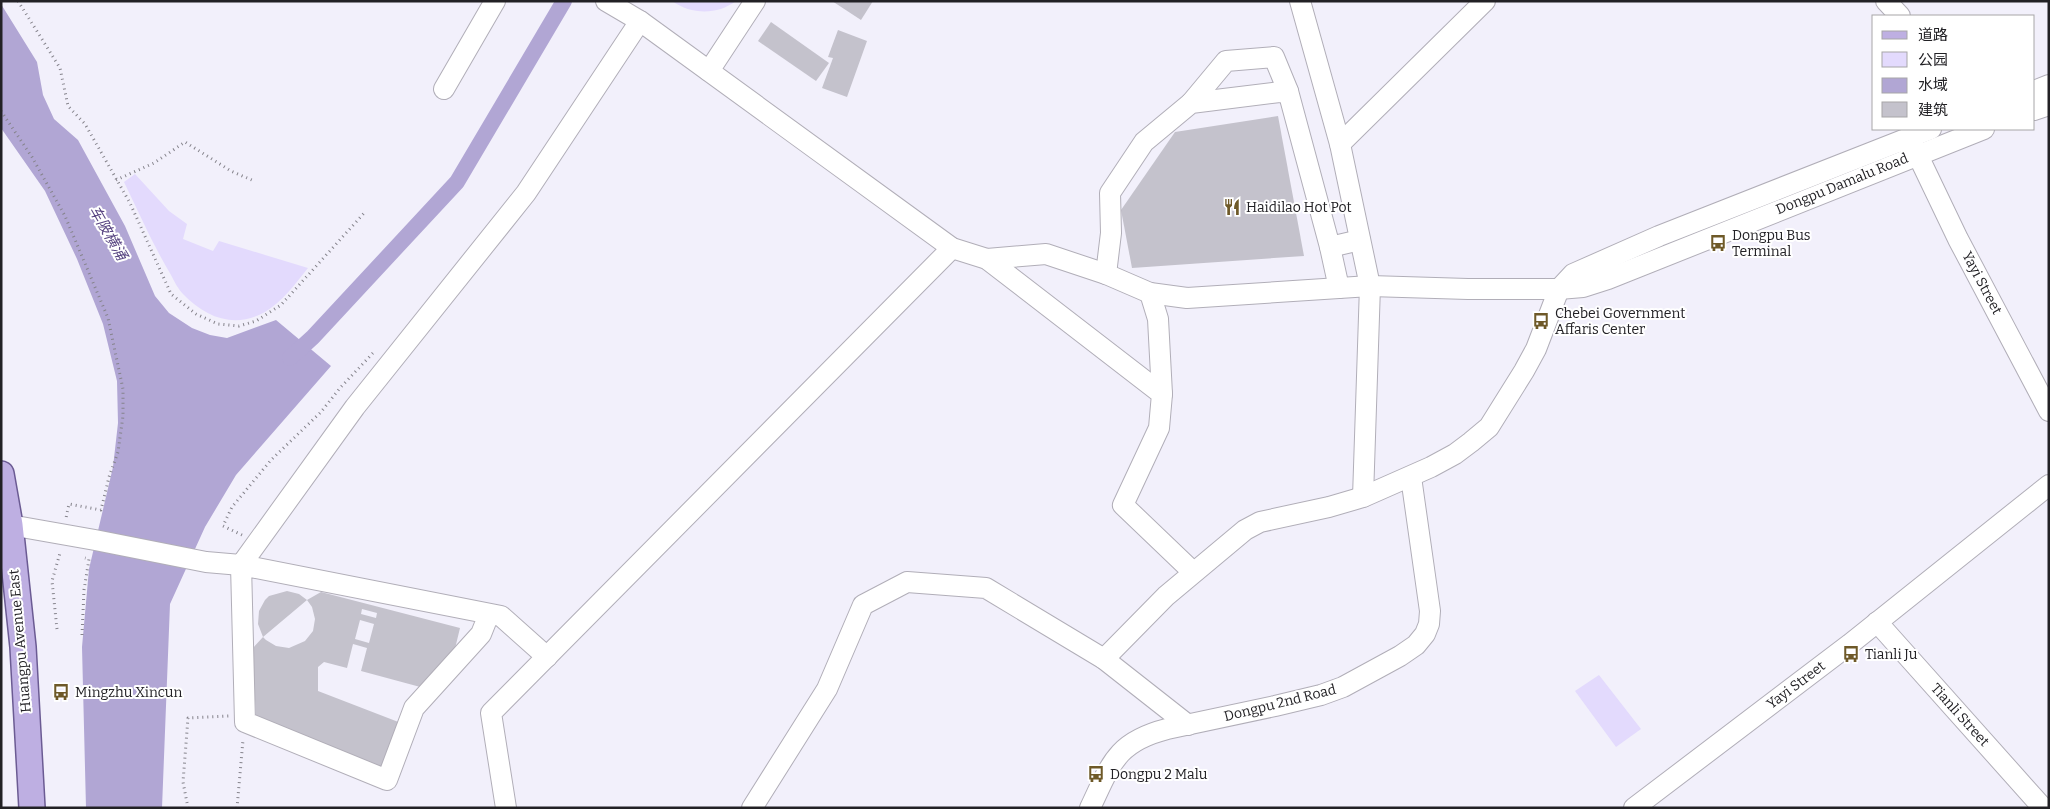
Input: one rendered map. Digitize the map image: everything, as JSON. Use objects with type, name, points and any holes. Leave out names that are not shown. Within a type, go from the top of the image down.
[{"type":"main road","name":"Huangpu Avenue East","points":[[1,474],[10,525],[23,647],[32,808]]},
{"type":"street","points":[[444,89],[495,1]]},
{"type":"street","points":[[606,1],[640,21],[952,248],[987,259],[1162,394]]},
{"type":"street","points":[[709,71],[755,1]]},
{"type":"street","points":[[1300,1],[1340,144],[1370,286],[1363,497]]},
{"type":"street","points":[[1340,144],[1485,1]]},
{"type":"street","points":[[1886,1],[1899,15]]},
{"type":"street","points":[[489,614],[481,634],[414,708],[388,780],[245,719],[241,565],[355,407],[526,193],[640,21]]},
{"type":"street","points":[[1106,274],[1111,233],[1110,193],[1144,142],[1191,103],[1226,61],[1274,57],[1288,91],[1330,247],[1339,288]]},
{"type":"street","points":[[2035,91],[2049,85]]},
{"type":"street","points":[[1191,103],[1288,91]]},
{"type":"street","points":[[2035,110],[2049,105]]},
{"type":"street","name":"Dongpu Damalu Road","points":[[1913,146],[1929,130]]},
{"type":"street","name":"Dongpu Damalu Road","points":[[987,259],[1046,254],[1106,274],[1150,293],[1187,298],[1370,286],[1559,289],[1595,284],[1913,146],[1980,130]]},
{"type":"street","name":"Yayi Street","points":[[1913,146],[1958,239],[2049,411]]},
{"type":"street","points":[[1330,247],[1360,240]]},
{"type":"street","points":[[506,808],[491,713],[952,248]]},
{"type":"street","points":[[1104,659],[1166,596],[1246,530],[1260,522],[1329,507],[1363,497],[1411,477],[1455,454],[1489,427],[1536,349],[1559,289]]},
{"type":"street","points":[[1150,293],[1158,319],[1162,394],[1159,428],[1123,505],[1193,572]]},
{"type":"street","name":"Dongpu 2nd Road","points":[[1090,808],[1112,764],[1132,741],[1148,734],[1321,695],[1362,678],[1416,645],[1430,624],[1430,612],[1411,477]]},
{"type":"street","name":"Yayi Street","points":[[1634,808],[1877,622],[2049,485]]},
{"type":"street","points":[[10,525],[62,544],[96,540],[206,562],[241,565],[501,616],[547,657]]},
{"type":"street","points":[[752,808],[827,689],[863,605],[907,582],[986,588],[1104,659],[1188,725]]},
{"type":"street","name":"Tianli Street","points":[[1877,622],[2043,808]]},
{"type":"path","points":[[18,1],[60,68],[68,106],[85,124],[130,204],[171,294],[196,314],[218,324],[239,326],[256,321],[281,305],[366,211]]},
{"type":"path","points":[[1,111],[32,157],[65,216],[108,318],[122,389],[123,416],[118,452],[109,477],[101,510],[69,504],[62,544],[52,581],[57,629]]},
{"type":"path","points":[[116,180],[154,163],[185,142],[231,171],[254,181]]},
{"type":"path","points":[[245,536],[223,526],[232,507],[271,460],[321,412],[340,388],[380,346]]},
{"type":"path","points":[[62,544],[70,555]]},
{"type":"path","points":[[79,557],[89,559],[84,590],[82,635]]},
{"type":"path","points":[[188,808],[183,782],[188,718],[245,719],[237,808]]},
{"type":"green space","points":[[672,1],[736,1],[721,9],[704,12],[688,9]]},
{"type":"green space","points":[[135,174],[169,211],[187,224],[183,239],[213,251],[219,241],[308,268],[283,298],[265,312],[243,320],[232,320],[211,315],[181,292],[158,252],[124,182]]},
{"type":"green space","points":[[1599,675],[1641,729],[1616,747],[1575,691]]},
{"type":"water","name":"车陂横涌","points":[[1,4],[37,62],[43,95],[54,119],[78,140],[125,226],[155,296],[169,313],[192,328],[210,335],[227,338],[276,320],[331,366],[236,475],[205,527],[170,604],[162,808],[86,808],[82,647],[89,569],[113,467],[118,423],[117,381],[103,324],[77,259],[45,191],[1,128]]},
{"type":"building","points":[[832,1],[873,1],[861,20]]},
{"type":"building","points":[[771,22],[829,63],[816,81],[758,41]]},
{"type":"building","points":[[838,30],[867,41],[847,97],[822,88],[833,58],[828,57]]},
{"type":"building","points":[[1278,116],[1304,256],[1132,268],[1121,210],[1175,132]]},
{"type":"building","points":[[287,591],[299,594],[307,600],[263,637],[258,624],[259,611],[269,596]]},
{"type":"building","points":[[321,592],[460,628],[452,661],[424,688],[361,671],[367,648],[353,644],[347,668],[324,662],[318,667],[318,691],[401,723],[381,771],[256,716],[252,649],[263,637],[276,646],[289,648],[305,641],[313,631],[315,619],[312,607],[307,600]],"holes":[[[362,609],[377,613],[376,618],[361,614]],[[360,620],[374,624],[369,643],[355,639]]]},
{"type":"waterway","points":[[290,358],[313,337],[457,182],[564,1]]},
{"type":"place","name":"Haidilao Hot Pot","points":[[1232,207]]},
{"type":"place","name":"Dongpu Bus Terminal","points":[[1718,243]]},
{"type":"place","name":"Chebei Government Affaris Center","points":[[1541,321]]},
{"type":"place","name":"Tianli Ju","points":[[1851,654]]},
{"type":"place","name":"Mingzhu Xincun","points":[[61,692]]},
{"type":"place","name":"Dongpu 2 Malu","points":[[1096,774]]}]
